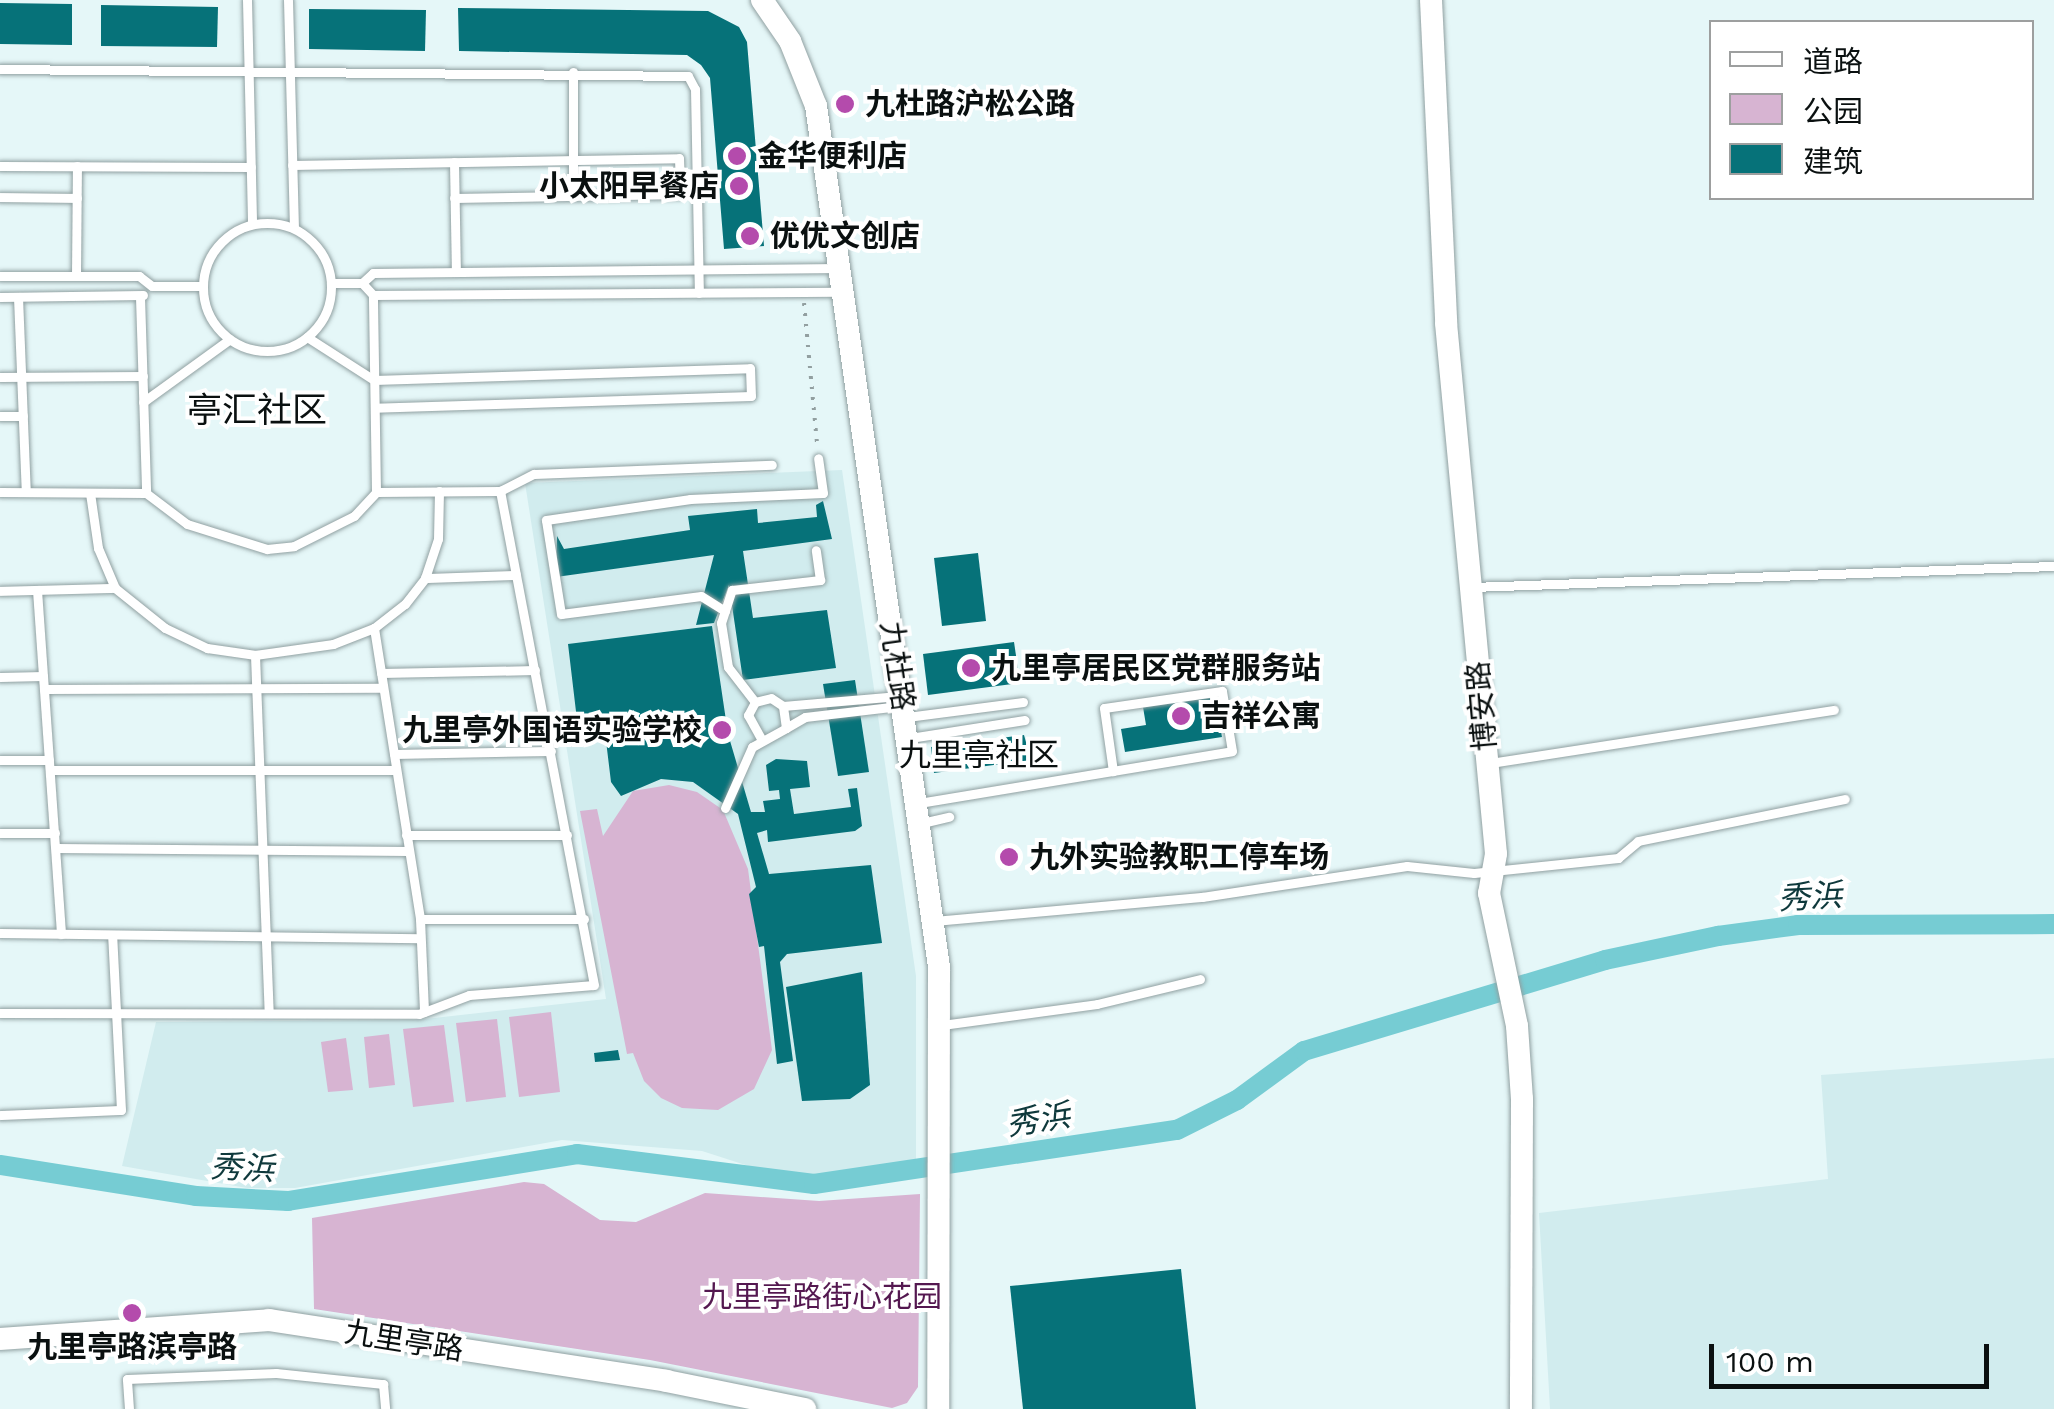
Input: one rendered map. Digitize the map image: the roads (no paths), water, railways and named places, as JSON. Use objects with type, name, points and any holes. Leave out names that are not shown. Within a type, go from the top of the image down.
[{"type":"street","name":"九杜路","points":[[762,0],[790,41],[816,106],[933,921],[940,1026],[938,1409]]},
{"type":"street","name":"博安路","points":[[1431,0],[1446,323],[1487,764],[1493,870],[1489,893],[1517,1026],[1522,1409]]},
{"type":"street","name":"九里亭路","points":[[0,1339],[269,1320],[666,1380],[805,1409]]},
{"type":"lane","points":[[247,0],[252,224]]},
{"type":"lane","points":[[288,0],[294,228]]},
{"type":"lane","points":[[0,70],[688,76],[695,89],[699,293]]},
{"type":"lane","points":[[573,72],[573,196]]},
{"type":"lane","points":[[292,165],[679,158],[680,194],[454,198]]},
{"type":"lane","points":[[454,162],[456,272]]},
{"type":"lane","points":[[0,166],[251,166]]},
{"type":"lane","points":[[76,276],[77,166]]},
{"type":"lane","points":[[0,197],[77,198]]},
{"type":"lane","points":[[252,224],[294,228],[320,250],[332,283],[330,303],[307,337],[269,351],[230,340],[210,316],[202,286],[216,246],[252,224]]},
{"type":"lane","points":[[332,283],[362,283],[374,273],[698,270],[843,280]]},
{"type":"lane","points":[[0,276],[139,276],[152,286],[202,286]]},
{"type":"lane","points":[[373,296],[803,292],[843,280]]},
{"type":"lane","points":[[0,492],[146,493],[187,524],[267,549],[294,546],[354,516],[376,492],[373,296],[362,283]]},
{"type":"lane","points":[[0,297],[140,297],[152,286]]},
{"type":"lane","points":[[18,297],[26,492]]},
{"type":"lane","points":[[140,297],[146,493]]},
{"type":"lane","points":[[307,337],[374,380],[750,368],[751,396],[375,408]]},
{"type":"lane","points":[[144,402],[230,340]]},
{"type":"lane","points":[[0,377],[143,376]]},
{"type":"lane","points":[[0,416],[23,416]]},
{"type":"lane","points":[[725,611],[702,596],[561,614],[546,520],[690,499],[823,494],[818,458]]},
{"type":"lane","points":[[376,492],[500,491],[534,474],[772,465]]},
{"type":"lane","points":[[90,493],[98,548],[115,588],[165,628],[207,648],[255,654],[306,650],[374,628],[425,578],[438,539],[439,491]]},
{"type":"lane","points":[[0,1013],[424,1012],[469,995],[586,990],[594,976],[500,491]]},
{"type":"lane","points":[[762,740],[750,728],[755,702],[728,667],[721,624],[732,590],[820,580],[816,550]]},
{"type":"lane","points":[[1471,587],[2054,566]]},
{"type":"lane","points":[[425,578],[516,575]]},
{"type":"lane","points":[[0,591],[115,588]]},
{"type":"lane","points":[[38,590],[62,934]]},
{"type":"lane","points":[[374,628],[420,918],[424,1012]]},
{"type":"lane","points":[[255,654],[269,1013]]},
{"type":"lane","points":[[381,673],[535,670]]},
{"type":"lane","points":[[0,677],[44,676]]},
{"type":"lane","points":[[44,689],[383,688]]},
{"type":"lane","points":[[918,814],[1114,771],[1232,751],[1222,691],[1156,695],[1104,708],[1114,771]]},
{"type":"lane","points":[[755,702],[771,698],[782,706],[1025,720]]},
{"type":"lane","points":[[725,808],[752,748],[805,717],[904,714],[1023,702]]},
{"type":"lane","points":[[782,706],[786,728]]},
{"type":"lane","points":[[1487,764],[1834,710]]},
{"type":"lane","points":[[394,754],[550,751]]},
{"type":"lane","points":[[0,760],[50,765],[396,770]]},
{"type":"lane","points":[[933,921],[1202,898],[1407,866],[1493,870],[1618,858],[1638,842],[1845,799]]},
{"type":"lane","points":[[918,814],[949,817]]},
{"type":"lane","points":[[0,834],[54,833]]},
{"type":"lane","points":[[406,835],[567,835]]},
{"type":"lane","points":[[56,848],[409,851]]},
{"type":"lane","points":[[420,918],[584,920]]},
{"type":"lane","points":[[0,933],[420,938]]},
{"type":"lane","points":[[0,1115],[120,1110],[112,934]]},
{"type":"lane","points":[[940,1026],[1098,1004],[1200,979]]},
{"type":"lane","points":[[130,1409],[127,1379],[276,1373],[383,1384],[385,1409]]},
{"type":"waterway","name":"秀浜","points":[[0,1165],[196,1196],[288,1201],[577,1154],[814,1184],[1177,1130],[1237,1100],[1304,1051],[1605,960],[1718,936],[1798,925],[2054,924]]},
{"type":"place","name":"九杜路沪松公路","points":[[845,104]]},
{"type":"place","name":"金华便利店","points":[[737,156]]},
{"type":"place","name":"小太阳早餐店","points":[[739,186]]},
{"type":"place","name":"优优文创店","points":[[750,236]]},
{"type":"place","name":"九里亭居民区党群服务站","points":[[971,668]]},
{"type":"place","name":"吉祥公寓","points":[[1181,716]]},
{"type":"place","name":"九里亭外国语实验学校","points":[[722,730]]},
{"type":"place","name":"九外实验教职工停车场","points":[[1009,857]]},
{"type":"place","name":"九里亭路滨亭路","points":[[132,1313]]},
{"type":"district","name":"亭汇社区","points":[[257,410]]},
{"type":"district","name":"九里亭社区","points":[[979,755]]},
{"type":"park label","name":"九里亭路街心花园","points":[[822,1297]]}]
